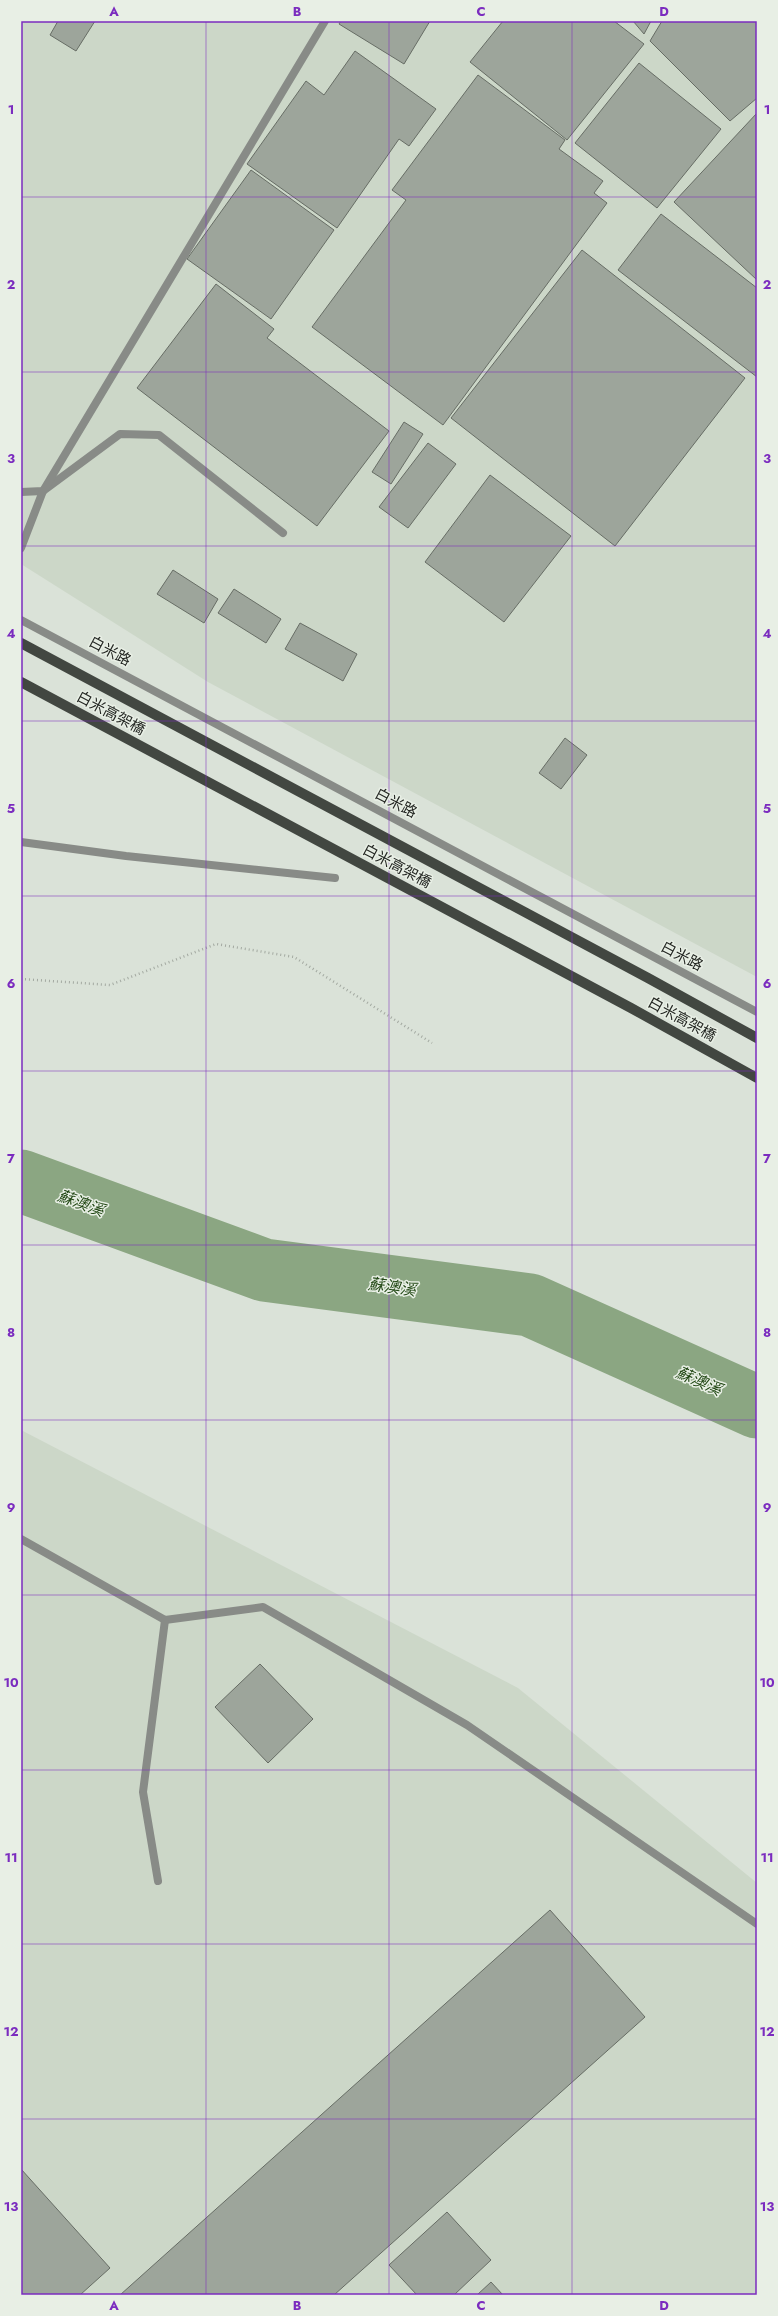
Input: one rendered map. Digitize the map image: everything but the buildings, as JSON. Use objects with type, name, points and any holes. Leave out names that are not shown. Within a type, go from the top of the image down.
[{"type":"main road","name":"白米高架橋","points":[[21,643],[641,974],[757,1038]]},
{"type":"main road","name":"白米高架橋","points":[[21,682],[624,1004],[757,1078]]},
{"type":"street","points":[[21,548],[43,491],[325,21]]},
{"type":"street","points":[[21,492],[43,491],[120,434],[159,435],[283,533]]},
{"type":"street","name":"白米路","points":[[21,620],[757,1012]]},
{"type":"street","points":[[21,842],[134,857],[334,878]]},
{"type":"street","points":[[21,1539],[165,1620],[263,1607],[467,1725],[757,1924]]},
{"type":"street","points":[[158,1881],[143,1792],[165,1620]]},
{"type":"path","points":[[21,979],[110,985],[216,944],[294,957],[432,1043]]},
{"type":"shaded area","points":[[21,21],[757,21],[757,977],[208,682],[21,564]]},
{"type":"shaded area","points":[[21,1430],[518,1688],[757,1883],[757,2295],[21,2295]]},
{"type":"waterway","name":"蘇澳溪","points":[[21,1181],[264,1270],[530,1305],[757,1407]]}]
